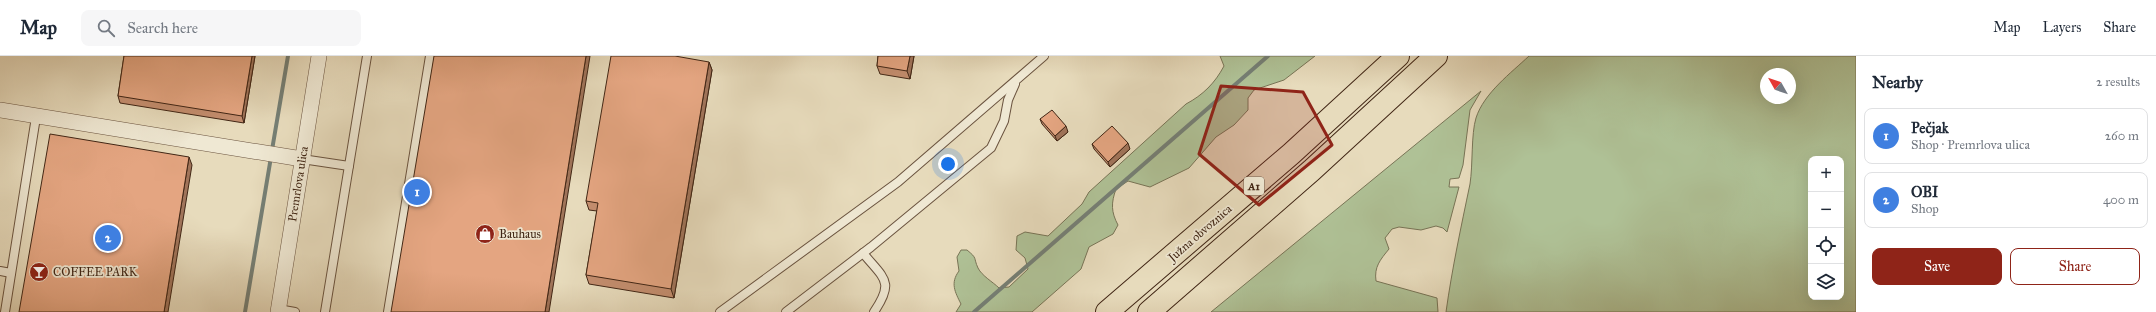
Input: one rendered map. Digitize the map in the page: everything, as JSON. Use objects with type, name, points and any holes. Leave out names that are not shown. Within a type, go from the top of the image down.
[{"type":"highway","name":"Južna obvoznica","points":[[1107,312],[1291,154],[1398,56]]},
{"type":"highway","name":"A1","points":[[1149,312],[1312,170],[1436,56]]},
{"type":"street","name":"Premrlova ulica","points":[[278,310],[319,56]]},
{"type":"street","points":[[0,110],[302,159]]},
{"type":"lane","points":[[325,312],[367,56]]},
{"type":"lane","points":[[388,312],[430,56]]},
{"type":"lane","points":[[720,312],[898,182],[1015,83],[1044,56]]},
{"type":"lane","points":[[786,312],[863,253],[991,148],[1004,120],[1008,100],[1015,83]]},
{"type":"lane","points":[[5,312],[36,116]]},
{"type":"lane","points":[[302,159],[349,166]]},
{"type":"lane","points":[[863,253],[883,278],[886,287],[885,294],[874,312]]},
{"type":"lane","points":[[0,271],[11,273]]},
{"type":"lane","points":[[278,310],[295,312]]},
{"type":"highlighted area","points":[[1221,86],[1303,92],[1332,145],[1259,205],[1199,154]]},
{"type":"green space","points":[[1220,56],[1315,56],[1284,80],[1254,90],[1248,98],[1248,110],[1234,125],[1216,137],[1189,168],[1150,187],[1128,181],[1116,189],[1112,207],[1118,225],[1113,234],[1089,247],[1081,269],[1032,312],[956,312],[961,304],[955,291],[954,284],[956,275],[959,271],[957,257],[961,250],[967,250],[973,255],[980,271],[999,288],[1009,287],[1028,269],[1025,258],[1016,250],[1017,236],[1025,232],[1048,236],[1082,204],[1089,192],[1186,104],[1198,97],[1208,88],[1217,78],[1224,66]]},
{"type":"green space","points":[[1529,56],[1856,56],[1856,312],[1446,312],[1470,184],[1474,125],[1485,100],[1506,76]]},
{"type":"green space","points":[[1481,91],[1470,110],[1463,165],[1459,178],[1450,179],[1449,187],[1459,187],[1447,232],[1443,228],[1436,226],[1421,230],[1399,227],[1392,229],[1385,238],[1389,249],[1380,260],[1376,272],[1376,281],[1437,298],[1438,312],[1211,312]]},
{"type":"building","points":[[124,56],[252,56],[242,116],[118,96]]},
{"type":"building","name":"Bauhaus","points":[[434,56],[586,56],[545,312],[391,312]]},
{"type":"building","points":[[611,56],[675,56],[709,62],[671,289],[586,275],[598,203],[586,201]]},
{"type":"building","points":[[878,56],[910,56],[907,71],[877,66]]},
{"type":"building","points":[[1052,110],[1066,126],[1055,136],[1040,119]]},
{"type":"building","points":[[1112,126],[1128,143],[1108,162],[1092,144]]},
{"type":"building","points":[[50,134],[189,157],[164,312],[19,312]]},
{"type":"waterway","points":[[272,150],[288,56]]},
{"type":"waterway","points":[[974,312],[1268,56]]},
{"type":"waterway","points":[[245,312],[271,157]]},
{"type":"place","name":"Pečjak","points":[[417,192]]},
{"type":"place","name":"Bauhaus","points":[[485,234]]},
{"type":"place","name":"OBI","points":[[108,238]]},
{"type":"place","name":"COFFEE PARK","points":[[39,272]]}]
